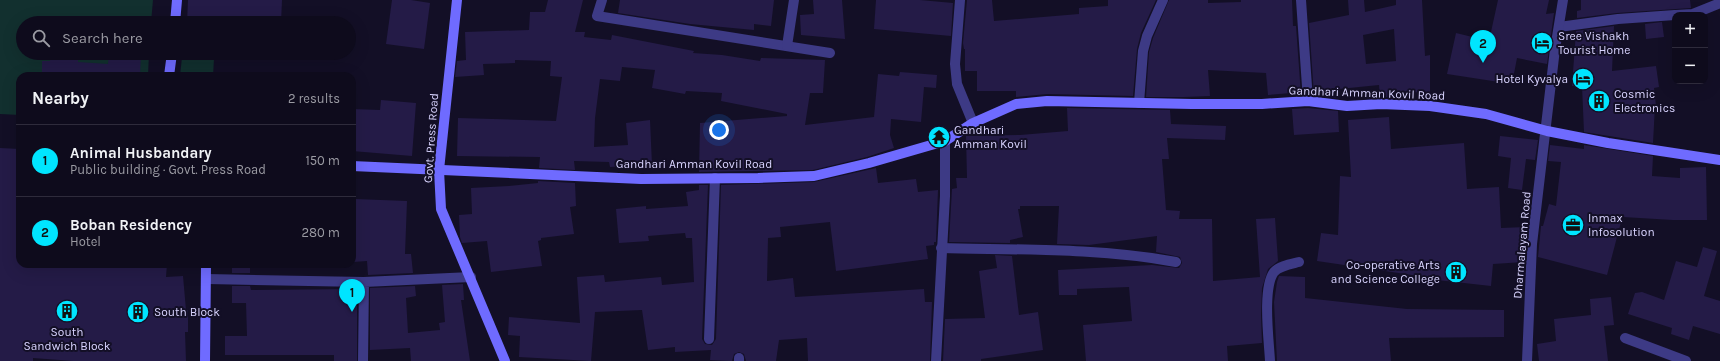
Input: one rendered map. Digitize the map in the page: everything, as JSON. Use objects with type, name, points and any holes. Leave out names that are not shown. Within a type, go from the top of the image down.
[{"type":"street","points":[[176,16],[177,0]]},
{"type":"street","name":"Govt. Press Road","points":[[457,0],[439,170],[441,209],[505,361]]},
{"type":"street","points":[[602,0],[597,16],[830,53]]},
{"type":"street","points":[[787,46],[794,0]]},
{"type":"street","points":[[960,0],[955,64],[957,84],[973,123]]},
{"type":"street","points":[[1139,102],[1143,52],[1147,36],[1163,0]]},
{"type":"street","points":[[1301,0],[1308,101]]},
{"type":"street","name":"Dharmalayam Road","points":[[1527,361],[1532,244],[1563,0]]},
{"type":"street","points":[[1698,12],[1720,3]]},
{"type":"street","points":[[1559,27],[1618,19],[1672,15]]},
{"type":"street","points":[[170,72],[171,60]]},
{"type":"street","name":"Gandhari Amman Kovil Road","points":[[356,166],[641,179],[814,176],[869,163],[945,141],[973,123],[1016,104],[1047,101],[1262,104],[1308,101],[1347,106],[1381,104],[1430,106],[1486,114],[1547,131],[1608,143],[1720,160]]},
{"type":"street","points":[[936,361],[945,196],[945,141]]},
{"type":"street","points":[[709,339],[715,178]]},
{"type":"street","points":[[941,248],[1095,252],[1140,255],[1176,262]]},
{"type":"street","points":[[1270,361],[1267,300],[1270,280],[1274,271],[1283,266],[1299,262]]},
{"type":"street","points":[[205,361],[206,268]]},
{"type":"street","points":[[207,279],[364,282],[470,277]]},
{"type":"street","points":[[363,361],[364,282]]},
{"type":"street","points":[[1625,338],[1686,361]]},
{"type":"green space","points":[[0,0],[153,0],[152,16],[16,16],[16,60],[149,60],[148,72],[16,72],[16,115],[0,114]]},
{"type":"green space","points":[[182,60],[214,60],[213,72],[180,72]]},
{"type":"building","points":[[188,0],[282,0],[281,16],[187,16]]},
{"type":"building","points":[[392,0],[411,0],[430,3],[424,49],[386,44]]},
{"type":"building","points":[[548,0],[583,0],[575,32],[585,32],[584,37],[611,40],[612,35],[694,51],[693,53],[722,55],[760,61],[761,58],[825,60],[823,93],[810,93],[805,125],[874,117],[878,74],[899,76],[900,72],[937,75],[936,88],[924,87],[921,122],[891,119],[890,135],[894,148],[867,157],[813,170],[699,172],[700,123],[787,116],[787,114],[721,101],[722,93],[686,91],[685,94],[652,88],[655,70],[622,67],[620,81],[600,79],[595,118],[594,147],[628,145],[626,123],[650,120],[652,165],[610,167],[609,162],[574,161],[575,170],[539,168],[540,157],[457,156],[458,118],[556,121],[562,77],[550,76],[551,61],[515,60],[515,63],[483,64],[484,75],[455,77],[457,61],[466,60],[465,32],[529,30],[530,12],[545,12]]},
{"type":"building","points":[[620,0],[774,0],[771,26],[754,24],[754,30],[690,24],[618,13]]},
{"type":"building","points":[[813,0],[842,0],[845,39],[801,35],[800,15],[814,14]]},
{"type":"building","points":[[876,0],[920,0],[953,3],[951,36],[874,29]]},
{"type":"building","points":[[967,0],[992,0],[994,21],[1079,14],[1079,8],[1108,6],[1108,0],[1156,0],[1141,33],[1137,49],[1133,96],[1047,94],[1016,97],[1016,91],[977,91],[977,71],[965,71],[965,49],[963,43]]},
{"type":"building","points":[[1169,0],[1208,0],[1208,3],[1241,2],[1241,0],[1292,0],[1293,26],[1296,26],[1301,95],[1291,96],[1291,93],[1268,95],[1266,73],[1208,70],[1210,96],[1146,97],[1149,52],[1153,38]]},
{"type":"building","points":[[1348,0],[1364,0],[1365,12],[1396,5],[1396,0],[1422,0],[1425,56],[1430,55],[1430,94],[1414,92],[1414,97],[1380,97],[1379,85],[1339,89],[1339,91],[1336,91],[1337,98],[1314,95],[1309,23],[1349,15]],"holes":[[[1394,29],[1396,61],[1366,64],[1363,35]]]},
{"type":"building","points":[[1498,0],[1549,0],[1546,14],[1554,13],[1547,64],[1517,58],[1512,84],[1447,74],[1456,33],[1489,41]]},
{"type":"building","points":[[1581,0],[1690,0],[1691,8],[1617,13],[1577,18],[1577,11],[1581,10]]},
{"type":"building","points":[[1662,22],[1664,37],[1646,39],[1645,24]]},
{"type":"building","points":[[1614,26],[1612,71],[1656,66],[1659,87],[1654,88],[1656,106],[1653,143],[1584,132],[1582,86],[1572,86],[1576,31]]},
{"type":"building","points":[[78,60],[78,62],[108,64],[108,60],[141,60],[140,72],[42,72],[42,61]]},
{"type":"building","points":[[381,100],[416,103],[412,156],[356,151],[356,109],[380,110]]},
{"type":"building","points":[[1067,108],[1170,110],[1171,124],[1226,126],[1225,140],[1167,138],[1169,159],[1162,159],[1166,210],[1180,211],[1179,219],[1212,219],[1213,281],[1260,277],[1256,219],[1275,218],[1278,261],[1268,269],[1262,288],[1262,343],[1227,346],[1228,361],[1086,361],[1083,325],[1132,321],[1129,287],[1077,289],[1077,295],[1059,295],[1058,270],[1152,265],[1179,268],[1182,263],[1180,257],[1156,252],[1157,236],[1089,245],[1057,244],[1059,206],[1020,206],[1020,209],[1018,209],[1023,237],[1010,240],[1010,243],[949,242],[952,189],[957,188],[956,178],[967,178],[966,136],[1020,135],[1068,131]]},
{"type":"building","points":[[1308,108],[1338,111],[1339,132],[1294,135],[1292,109]]},
{"type":"building","points":[[1389,117],[1391,149],[1464,143],[1467,189],[1499,187],[1501,228],[1528,227],[1524,262],[1493,264],[1491,286],[1419,278],[1419,276],[1317,261],[1321,233],[1338,235],[1340,176],[1351,177],[1348,120]]},
{"type":"building","points":[[1500,136],[1538,140],[1535,160],[1526,159],[1522,190],[1508,188],[1511,158],[1498,156]]},
{"type":"building","points":[[1550,145],[1584,149],[1584,145],[1653,156],[1652,176],[1680,178],[1680,168],[1706,167],[1707,220],[1673,220],[1623,217],[1622,221],[1618,221],[1621,222],[1607,275],[1538,257],[1541,226],[1543,226],[1549,204],[1556,206],[1561,162],[1548,161]]},
{"type":"building","points":[[0,148],[16,149],[16,268],[167,268],[166,277],[183,276],[186,310],[188,310],[188,332],[185,332],[186,361],[73,361],[33,358],[33,361],[0,361]]},
{"type":"building","points":[[876,168],[878,183],[916,179],[918,192],[938,190],[936,242],[934,242],[934,245],[926,246],[928,259],[836,271],[830,222],[780,227],[781,237],[768,238],[767,281],[793,278],[795,297],[924,289],[925,302],[932,302],[930,361],[808,361],[807,338],[779,340],[776,361],[746,361],[744,354],[739,352],[734,354],[732,361],[710,360],[711,350],[675,352],[675,347],[648,350],[642,310],[595,312],[591,361],[519,357],[520,336],[508,335],[509,317],[580,323],[577,277],[604,275],[605,282],[661,277],[662,285],[694,282],[692,238],[686,238],[685,233],[648,236],[649,241],[619,243],[616,209],[646,206],[646,209],[688,206],[686,192],[699,190],[699,185],[708,185],[702,339],[705,344],[712,345],[716,339],[721,185],[814,182]]},
{"type":"building","points":[[538,181],[575,183],[576,206],[570,207],[574,234],[541,238],[541,240],[538,241],[542,266],[491,272],[487,241],[462,243],[460,237],[459,215],[472,214],[471,188],[538,183]]},
{"type":"building","points":[[356,199],[407,201],[405,254],[411,254],[413,273],[368,275],[367,261],[356,262]]},
{"type":"building","points":[[1703,247],[1717,251],[1704,296],[1720,301],[1720,334],[1693,326],[1689,340],[1671,334],[1672,328],[1628,314],[1635,293],[1642,292],[1664,300],[1676,261],[1697,267]]},
{"type":"building","points":[[995,255],[1012,256],[1019,315],[1038,312],[1043,350],[981,359],[981,361],[943,361],[945,319],[985,318],[979,271],[997,268]]},
{"type":"building","points":[[232,268],[250,268],[250,273],[232,273]]},
{"type":"building","points":[[1279,276],[1305,277],[1305,298],[1407,309],[1504,310],[1504,337],[1389,338],[1391,361],[1277,361],[1274,302]]},
{"type":"building","points":[[463,284],[464,300],[461,300],[470,361],[411,361],[410,348],[370,350],[370,288],[415,286],[416,296],[406,298],[408,333],[440,330],[439,323],[445,322],[442,285]]},
{"type":"building","points":[[232,286],[250,286],[251,290],[357,289],[357,361],[334,361],[334,355],[225,355],[225,336],[247,336],[246,303],[232,303]]},
{"type":"building","points":[[1611,297],[1614,325],[1604,326],[1608,361],[1539,361],[1537,344],[1556,341],[1554,319],[1591,315],[1590,299]]},
{"type":"place","name":"Sree Vishakh Tourist Home","points":[[1542,43]]},
{"type":"place","name":"Boban Residency","points":[[1483,63]]},
{"type":"place","name":"Hotel Kyvalya","points":[[1583,79]]},
{"type":"place","name":"Cosmic Electronics","points":[[1599,101]]},
{"type":"place","name":"Gandhari Amman Kovil","points":[[939,137]]},
{"type":"place","name":"Inmax Infosolution","points":[[1573,225]]},
{"type":"place","name":"Co-operative Arts and Science College","points":[[1456,272]]},
{"type":"place","name":"South Sandwich Block","points":[[67,311]]},
{"type":"place","name":"South Block","points":[[138,312]]},
{"type":"place","name":"Animal Husbandary","points":[[352,312]]}]
